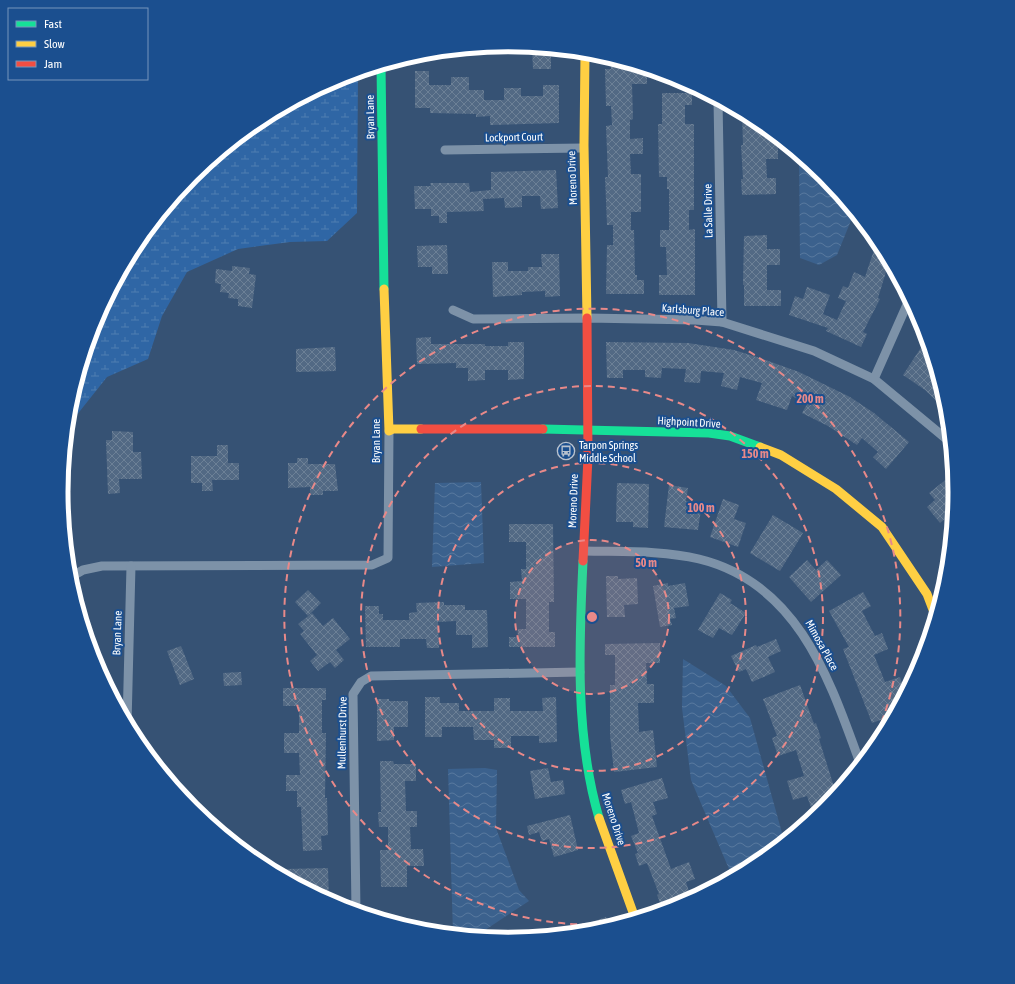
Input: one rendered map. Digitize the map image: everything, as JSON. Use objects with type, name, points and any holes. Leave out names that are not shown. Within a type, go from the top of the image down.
[{"type":"street","name":"Moreno Drive","points":[[585,59],[583,148],[588,318],[588,429],[580,672],[585,750],[590,785],[614,860],[633,913]]},
{"type":"street","name":"Bryan Lane","points":[[75,574],[83,570],[102,566],[372,565],[388,558],[389,431],[383,250],[381,71]]},
{"type":"street","name":"La Salle Drive","points":[[718,106],[722,322]]},
{"type":"street","name":"Lockport Court","points":[[445,150],[583,148]]},
{"type":"street","points":[[874,379],[906,306]]},
{"type":"street","name":"Karlsburg Place","points":[[453,310],[473,319],[588,318],[722,322],[814,351],[874,379],[944,437]]},
{"type":"street","name":"Highpoint Drive","points":[[389,431],[393,429],[588,429],[723,435],[781,455],[836,490],[882,527],[927,594],[932,608]]},
{"type":"street","name":"Mimosa Place","points":[[584,551],[657,553],[698,558],[739,574],[768,593],[798,625],[836,696],[858,758]]},
{"type":"street","name":"Bryan Lane","points":[[127,714],[131,566]]},
{"type":"street","name":"Mullenhurst Drive","points":[[356,905],[353,694],[361,682],[371,676],[580,672]]},
{"type":"green space","points":[[358,78],[357,213],[327,241],[290,242],[238,249],[187,272],[162,316],[148,359],[107,377],[74,419],[82,378],[101,324],[126,272],[158,224],[196,181],[217,161],[263,126],[313,97]]},
{"type":"water","points":[[799,162],[819,181],[852,218],[837,255],[819,265],[800,258]]},
{"type":"water","points":[[481,482],[484,563],[432,567],[435,483]]},
{"type":"water","points":[[683,659],[726,686],[750,718],[783,835],[752,858],[730,871],[691,780],[682,708]]},
{"type":"water","points":[[485,768],[497,770],[496,828],[519,890],[529,901],[483,931],[453,928],[448,769]]},
{"type":"building","points":[[532,53],[551,55],[551,69],[533,69]]},
{"type":"building","points":[[611,64],[647,74],[647,84],[632,84],[633,119],[630,120],[630,139],[643,138],[643,154],[630,154],[631,174],[641,174],[641,212],[631,212],[631,230],[634,230],[635,275],[637,275],[637,280],[644,280],[644,294],[606,294],[607,245],[613,245],[613,225],[607,225],[605,177],[608,177],[606,126],[612,125],[611,106],[606,106],[605,69],[611,69]]},
{"type":"building","points":[[415,71],[429,71],[429,85],[451,85],[451,77],[469,77],[469,90],[484,90],[484,100],[504,100],[504,88],[521,88],[521,96],[543,96],[543,85],[559,85],[559,123],[490,125],[490,116],[476,117],[476,114],[430,113],[430,108],[415,108]]},
{"type":"building","points":[[662,93],[692,93],[692,105],[685,105],[685,124],[694,124],[694,210],[689,210],[689,230],[695,229],[695,295],[659,295],[659,275],[667,275],[666,247],[660,247],[660,230],[669,230],[669,189],[667,189],[667,177],[659,177],[658,124],[662,124]]},
{"type":"building","points":[[742,120],[778,145],[778,159],[766,159],[767,178],[776,178],[776,194],[742,195],[741,179],[743,179],[741,145],[743,145]]},
{"type":"building","points":[[556,170],[558,208],[541,209],[540,196],[522,196],[522,207],[505,208],[504,198],[483,199],[484,211],[447,212],[447,223],[439,223],[439,216],[431,216],[431,209],[415,209],[414,186],[431,186],[430,183],[469,183],[470,192],[491,190],[491,172]]},
{"type":"building","points":[[767,235],[767,249],[780,249],[780,265],[767,265],[767,290],[781,290],[781,306],[744,306],[744,236]]},
{"type":"building","points":[[447,245],[448,274],[432,274],[432,267],[418,267],[417,246]]},
{"type":"building","points":[[874,250],[887,269],[878,298],[880,299],[863,332],[867,334],[861,347],[826,331],[828,328],[789,315],[795,296],[803,299],[807,287],[830,295],[823,314],[837,320],[846,301],[838,298],[843,286],[848,288],[854,272],[865,277]]},
{"type":"building","points":[[541,254],[559,254],[560,296],[545,297],[545,291],[522,292],[522,295],[493,297],[492,262],[508,262],[508,271],[528,271],[528,267],[542,267]]},
{"type":"building","points":[[232,266],[250,268],[249,274],[256,275],[252,308],[238,306],[238,299],[228,298],[229,293],[220,292],[221,284],[215,283],[216,269],[232,271]]},
{"type":"building","points":[[431,337],[431,344],[485,344],[485,346],[508,346],[508,342],[524,342],[524,379],[508,380],[508,370],[485,370],[485,380],[468,381],[468,368],[456,368],[456,363],[417,364],[416,338]]},
{"type":"building","points":[[606,342],[688,343],[734,350],[760,358],[799,372],[850,397],[874,413],[909,442],[886,469],[873,457],[878,452],[862,438],[857,445],[828,426],[802,413],[807,404],[792,396],[787,410],[756,400],[762,383],[740,377],[737,390],[721,386],[724,373],[701,371],[700,383],[684,382],[686,369],[662,368],[661,378],[645,377],[645,370],[623,370],[623,378],[607,378]]},
{"type":"building","points":[[922,346],[933,378],[938,403],[925,390],[903,375]]},
{"type":"building","points":[[335,347],[336,371],[296,372],[296,349]]},
{"type":"building","points":[[112,431],[133,432],[133,452],[141,452],[142,479],[119,479],[120,493],[108,494],[106,440],[112,440]]},
{"type":"building","points":[[217,445],[228,445],[228,463],[239,463],[239,480],[212,480],[213,491],[202,491],[202,483],[191,483],[191,456],[217,456]]},
{"type":"building","points":[[297,458],[308,458],[308,464],[335,464],[338,491],[323,491],[323,495],[310,495],[310,487],[288,488],[288,463],[297,463]]},
{"type":"building","points":[[948,478],[947,517],[940,523],[927,507],[935,500],[929,493]]},
{"type":"building","points":[[617,483],[649,484],[648,528],[633,527],[633,522],[616,522]]},
{"type":"building","points":[[669,485],[688,488],[686,501],[702,503],[698,530],[664,527]]},
{"type":"building","points":[[723,499],[739,505],[734,519],[746,523],[738,547],[710,537]]},
{"type":"building","points":[[773,515],[803,533],[780,571],[750,553]]},
{"type":"building","points":[[509,524],[553,524],[554,602],[549,602],[549,632],[555,632],[555,647],[509,647],[509,637],[518,637],[518,629],[526,629],[526,599],[510,599],[510,582],[522,581],[521,569],[526,569],[526,542],[509,542]]},
{"type":"building","points":[[807,560],[816,570],[827,560],[841,575],[811,602],[789,577]]},
{"type":"building","points":[[606,576],[618,576],[618,579],[637,578],[638,604],[624,605],[625,617],[607,617]]},
{"type":"building","points":[[668,583],[668,586],[685,583],[689,606],[674,608],[676,618],[670,619],[672,625],[660,627],[653,586]]},
{"type":"building","points":[[308,590],[321,603],[308,616],[295,602]]},
{"type":"building","points":[[863,592],[871,606],[862,611],[875,636],[882,633],[888,649],[874,655],[885,682],[900,677],[903,685],[885,719],[872,723],[843,649],[849,647],[829,611]]},
{"type":"building","points":[[720,593],[732,600],[730,603],[746,613],[732,635],[719,628],[713,638],[698,630]]},
{"type":"building","points":[[444,602],[444,605],[465,605],[465,610],[487,610],[488,647],[472,648],[472,635],[456,635],[456,621],[438,622],[439,648],[427,648],[426,639],[400,639],[400,647],[366,647],[365,606],[379,606],[379,614],[383,614],[383,620],[409,620],[409,613],[417,612],[416,603]]},
{"type":"building","points":[[312,613],[323,626],[333,618],[350,639],[336,650],[344,660],[335,668],[330,662],[318,671],[310,661],[317,655],[300,634],[304,631],[298,624]]},
{"type":"building","points":[[776,639],[781,651],[768,657],[775,672],[752,682],[746,669],[739,672],[731,656],[756,645],[757,647]]},
{"type":"building","points":[[660,643],[660,663],[646,663],[647,684],[654,684],[654,703],[638,703],[639,732],[653,730],[657,767],[614,772],[610,735],[610,685],[615,685],[615,655],[605,655],[605,644]]},
{"type":"building","points":[[181,646],[194,679],[180,685],[167,651]]},
{"type":"building","points":[[241,672],[242,685],[224,686],[223,673]]},
{"type":"building","points":[[800,685],[814,724],[816,723],[821,738],[819,739],[834,786],[812,810],[807,796],[793,800],[787,781],[804,776],[796,750],[778,756],[772,738],[777,736],[763,699]]},
{"type":"building","points":[[283,688],[326,688],[326,700],[322,700],[322,733],[326,733],[325,798],[327,798],[328,835],[321,836],[322,850],[303,851],[301,807],[297,807],[297,791],[286,791],[286,775],[300,775],[299,753],[284,753],[284,733],[299,733],[299,706],[283,706]]},
{"type":"building","points":[[425,697],[440,697],[440,703],[459,703],[459,711],[494,711],[494,698],[510,698],[510,711],[543,711],[542,698],[556,697],[557,742],[539,743],[539,736],[511,736],[511,748],[494,748],[494,740],[474,740],[473,727],[442,727],[442,737],[425,737]]},
{"type":"building","points":[[377,699],[389,699],[389,701],[408,701],[408,727],[394,727],[394,740],[377,741]]},
{"type":"building","points":[[380,761],[393,761],[394,764],[416,764],[416,781],[405,781],[406,811],[417,811],[417,827],[410,827],[411,849],[423,849],[424,866],[407,866],[407,887],[381,887],[380,850],[388,850],[388,827],[379,827],[378,812],[381,812]]},
{"type":"building","points":[[548,768],[551,782],[563,780],[565,794],[535,799],[530,771]]},
{"type":"building","points":[[662,778],[668,798],[653,802],[657,814],[652,816],[671,869],[689,862],[695,879],[686,882],[689,893],[661,905],[657,895],[659,894],[647,863],[639,866],[635,854],[638,853],[631,836],[639,833],[631,802],[625,804],[621,790]]},
{"type":"building","points":[[570,815],[578,850],[554,857],[549,839],[542,841],[539,832],[529,835],[527,826]]},
{"type":"building","points":[[328,868],[329,894],[287,873],[286,869]]},
{"type":"building","points":[[606,917],[607,920],[593,924],[582,926]]},
{"type":"traffic: fast","points":[[381,71],[384,289]]},
{"type":"traffic: fast","points":[[543,429],[709,433],[730,436],[760,447]]},
{"type":"traffic: fast","points":[[583,561],[580,626],[580,691],[586,755],[591,787],[599,818]]},
{"type":"traffic: slow","points":[[585,59],[584,145],[587,318]]},
{"type":"traffic: slow","points":[[384,289],[389,431],[393,429],[421,429]]},
{"type":"traffic: slow","points":[[760,447],[781,455],[836,489],[882,527],[927,594],[932,608]]},
{"type":"traffic: slow","points":[[599,818],[633,913]]},
{"type":"traffic: jam","points":[[583,561],[588,457],[587,318]]},
{"type":"traffic: jam","points":[[421,429],[543,429]]},
{"type":"place","name":"Tarpon Springs Middle School","points":[[566,451]]}]
